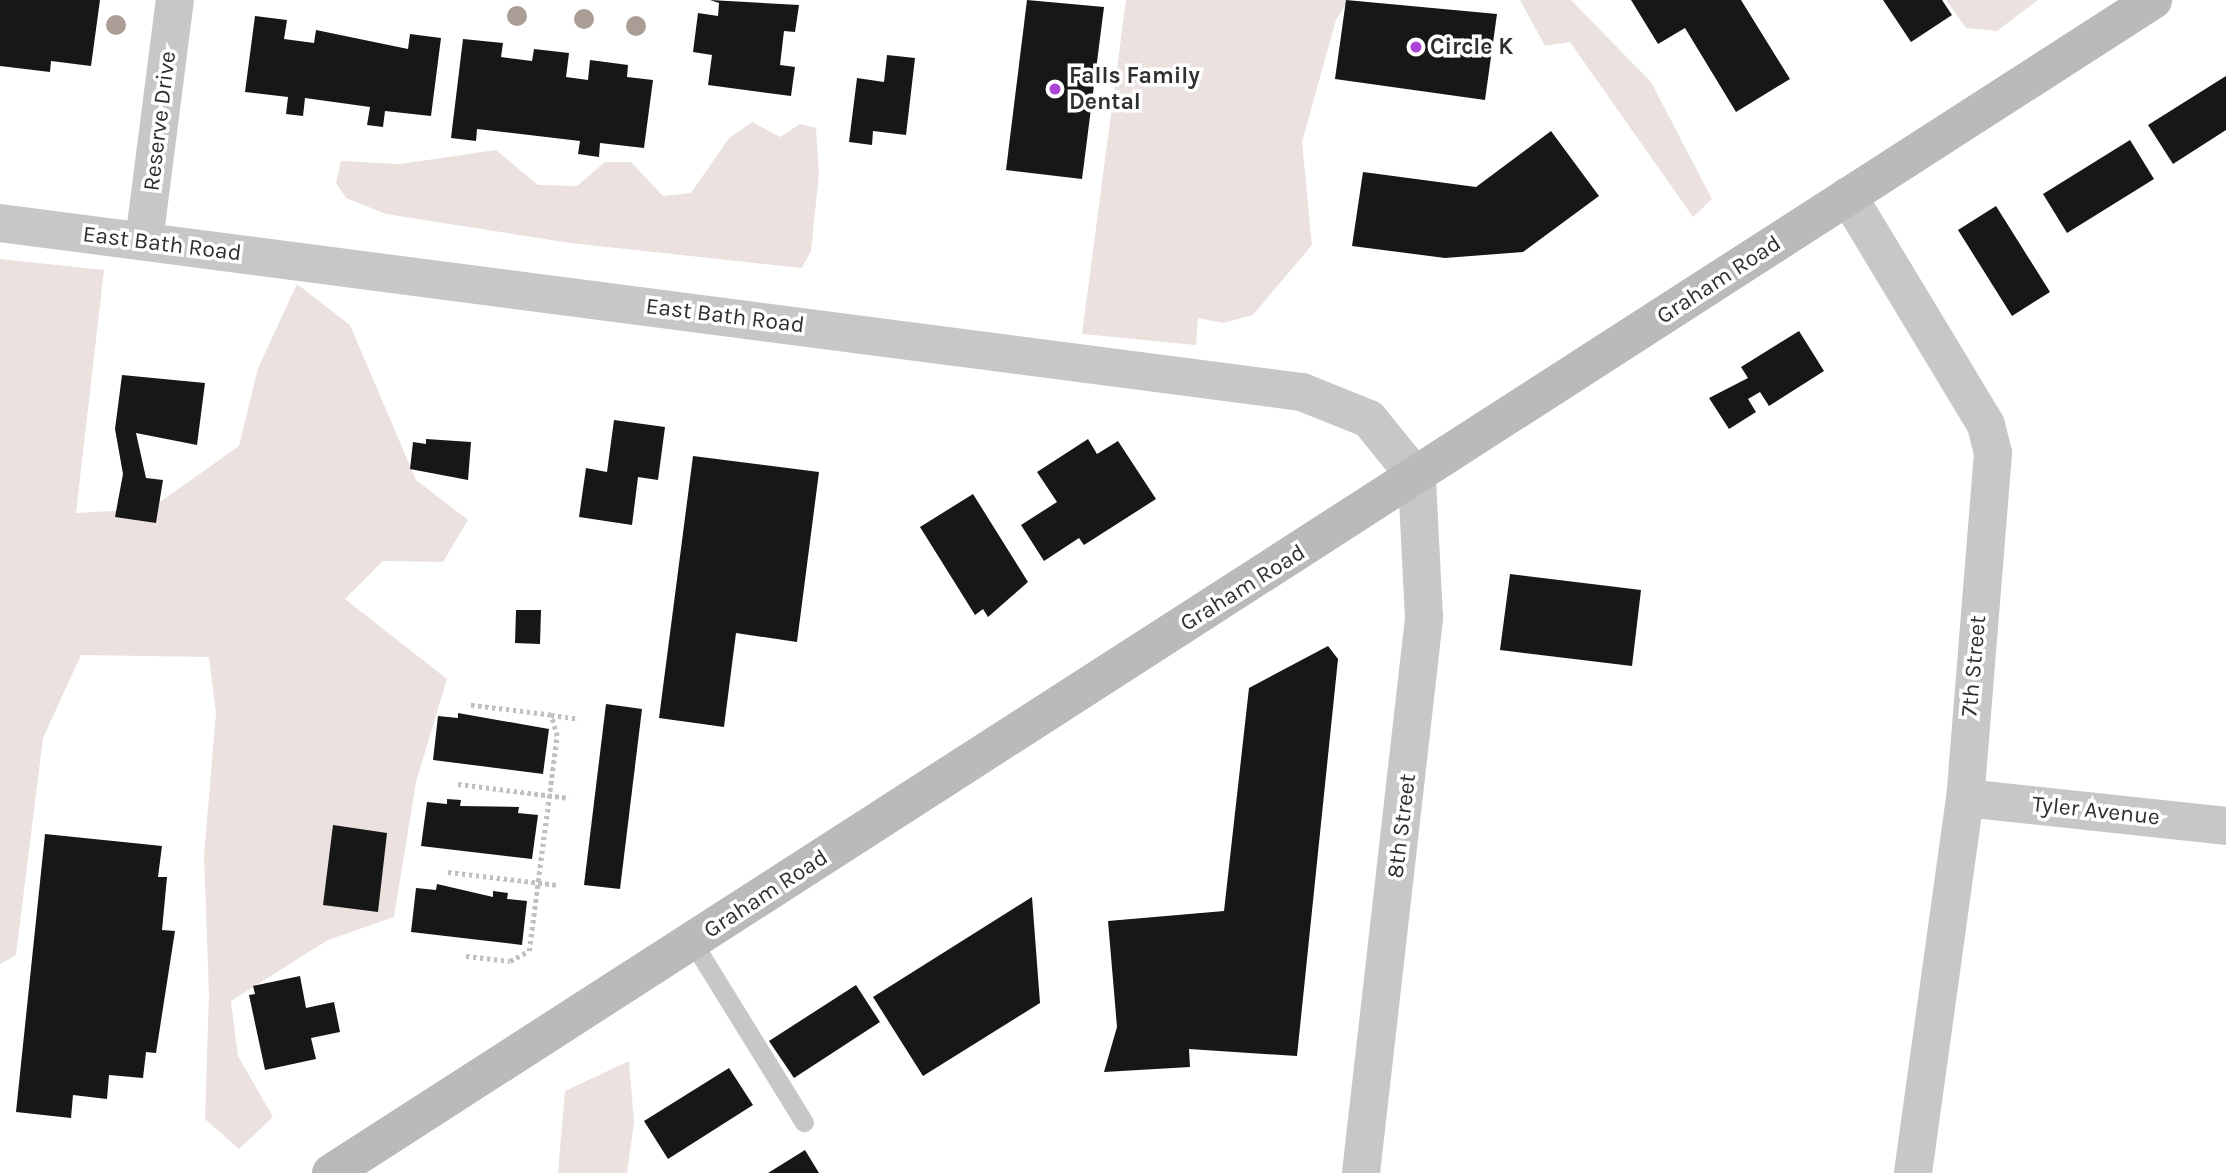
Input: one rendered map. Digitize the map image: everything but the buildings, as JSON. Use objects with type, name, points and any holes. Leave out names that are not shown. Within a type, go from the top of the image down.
[{"type":"main road","name":"Graham Road","points":[[331,1173],[1417,478],[2153,0]]},
{"type":"street","name":"Reserve Drive","points":[[144,241],[175,0]]},
{"type":"street","name":"7th Street","points":[[1848,196],[1986,425],[1993,453],[1965,798],[1913,1173]]},
{"type":"street","name":"East Bath Road","points":[[0,223],[1302,391],[1369,419],[1417,478]]},
{"type":"street","name":"8th Street","points":[[1361,1173],[1424,618],[1417,478]]},
{"type":"street","name":"Tyler Avenue","points":[[1965,798],[2226,826]]},
{"type":"lane","points":[[692,941],[804,1122]]},
{"type":"path","points":[[468,705],[579,719]]},
{"type":"path","points":[[466,956],[510,961],[529,951],[557,736],[551,715]]},
{"type":"path","points":[[458,784],[569,799]]},
{"type":"path","points":[[448,872],[558,885]]},
{"type":"shaded area","points":[[1126,0],[1349,0],[1336,20],[1302,142],[1312,245],[1253,315],[1223,323],[1198,318],[1196,345],[1082,334]]},
{"type":"shaded area","points":[[1520,0],[1571,0],[1651,82],[1712,199],[1693,217],[1570,42],[1545,46]]},
{"type":"shaded area","points":[[1946,0],[2038,0],[1997,31],[1966,28]]},
{"type":"shaded area","points":[[752,122],[780,137],[800,124],[816,128],[819,174],[811,251],[802,268],[570,243],[386,214],[346,198],[336,183],[341,161],[400,164],[496,150],[538,185],[577,186],[605,162],[631,162],[663,196],[691,193],[729,138]]},
{"type":"shaded area","points":[[0,259],[104,270],[76,513],[150,509],[239,446],[258,368],[297,284],[350,325],[416,480],[468,520],[443,562],[383,561],[345,599],[447,679],[416,782],[394,917],[328,940],[231,1001],[238,1056],[273,1117],[239,1149],[205,1119],[209,994],[204,856],[216,713],[209,657],[81,655],[43,738],[16,955],[0,964]]},
{"type":"shaded area","points":[[629,1061],[634,1122],[627,1173],[558,1173],[565,1091]]},
{"type":"place","name":"Circle K","points":[[1416,47]]},
{"type":"place","name":"Falls Family Dental","points":[[1055,89]]}]
